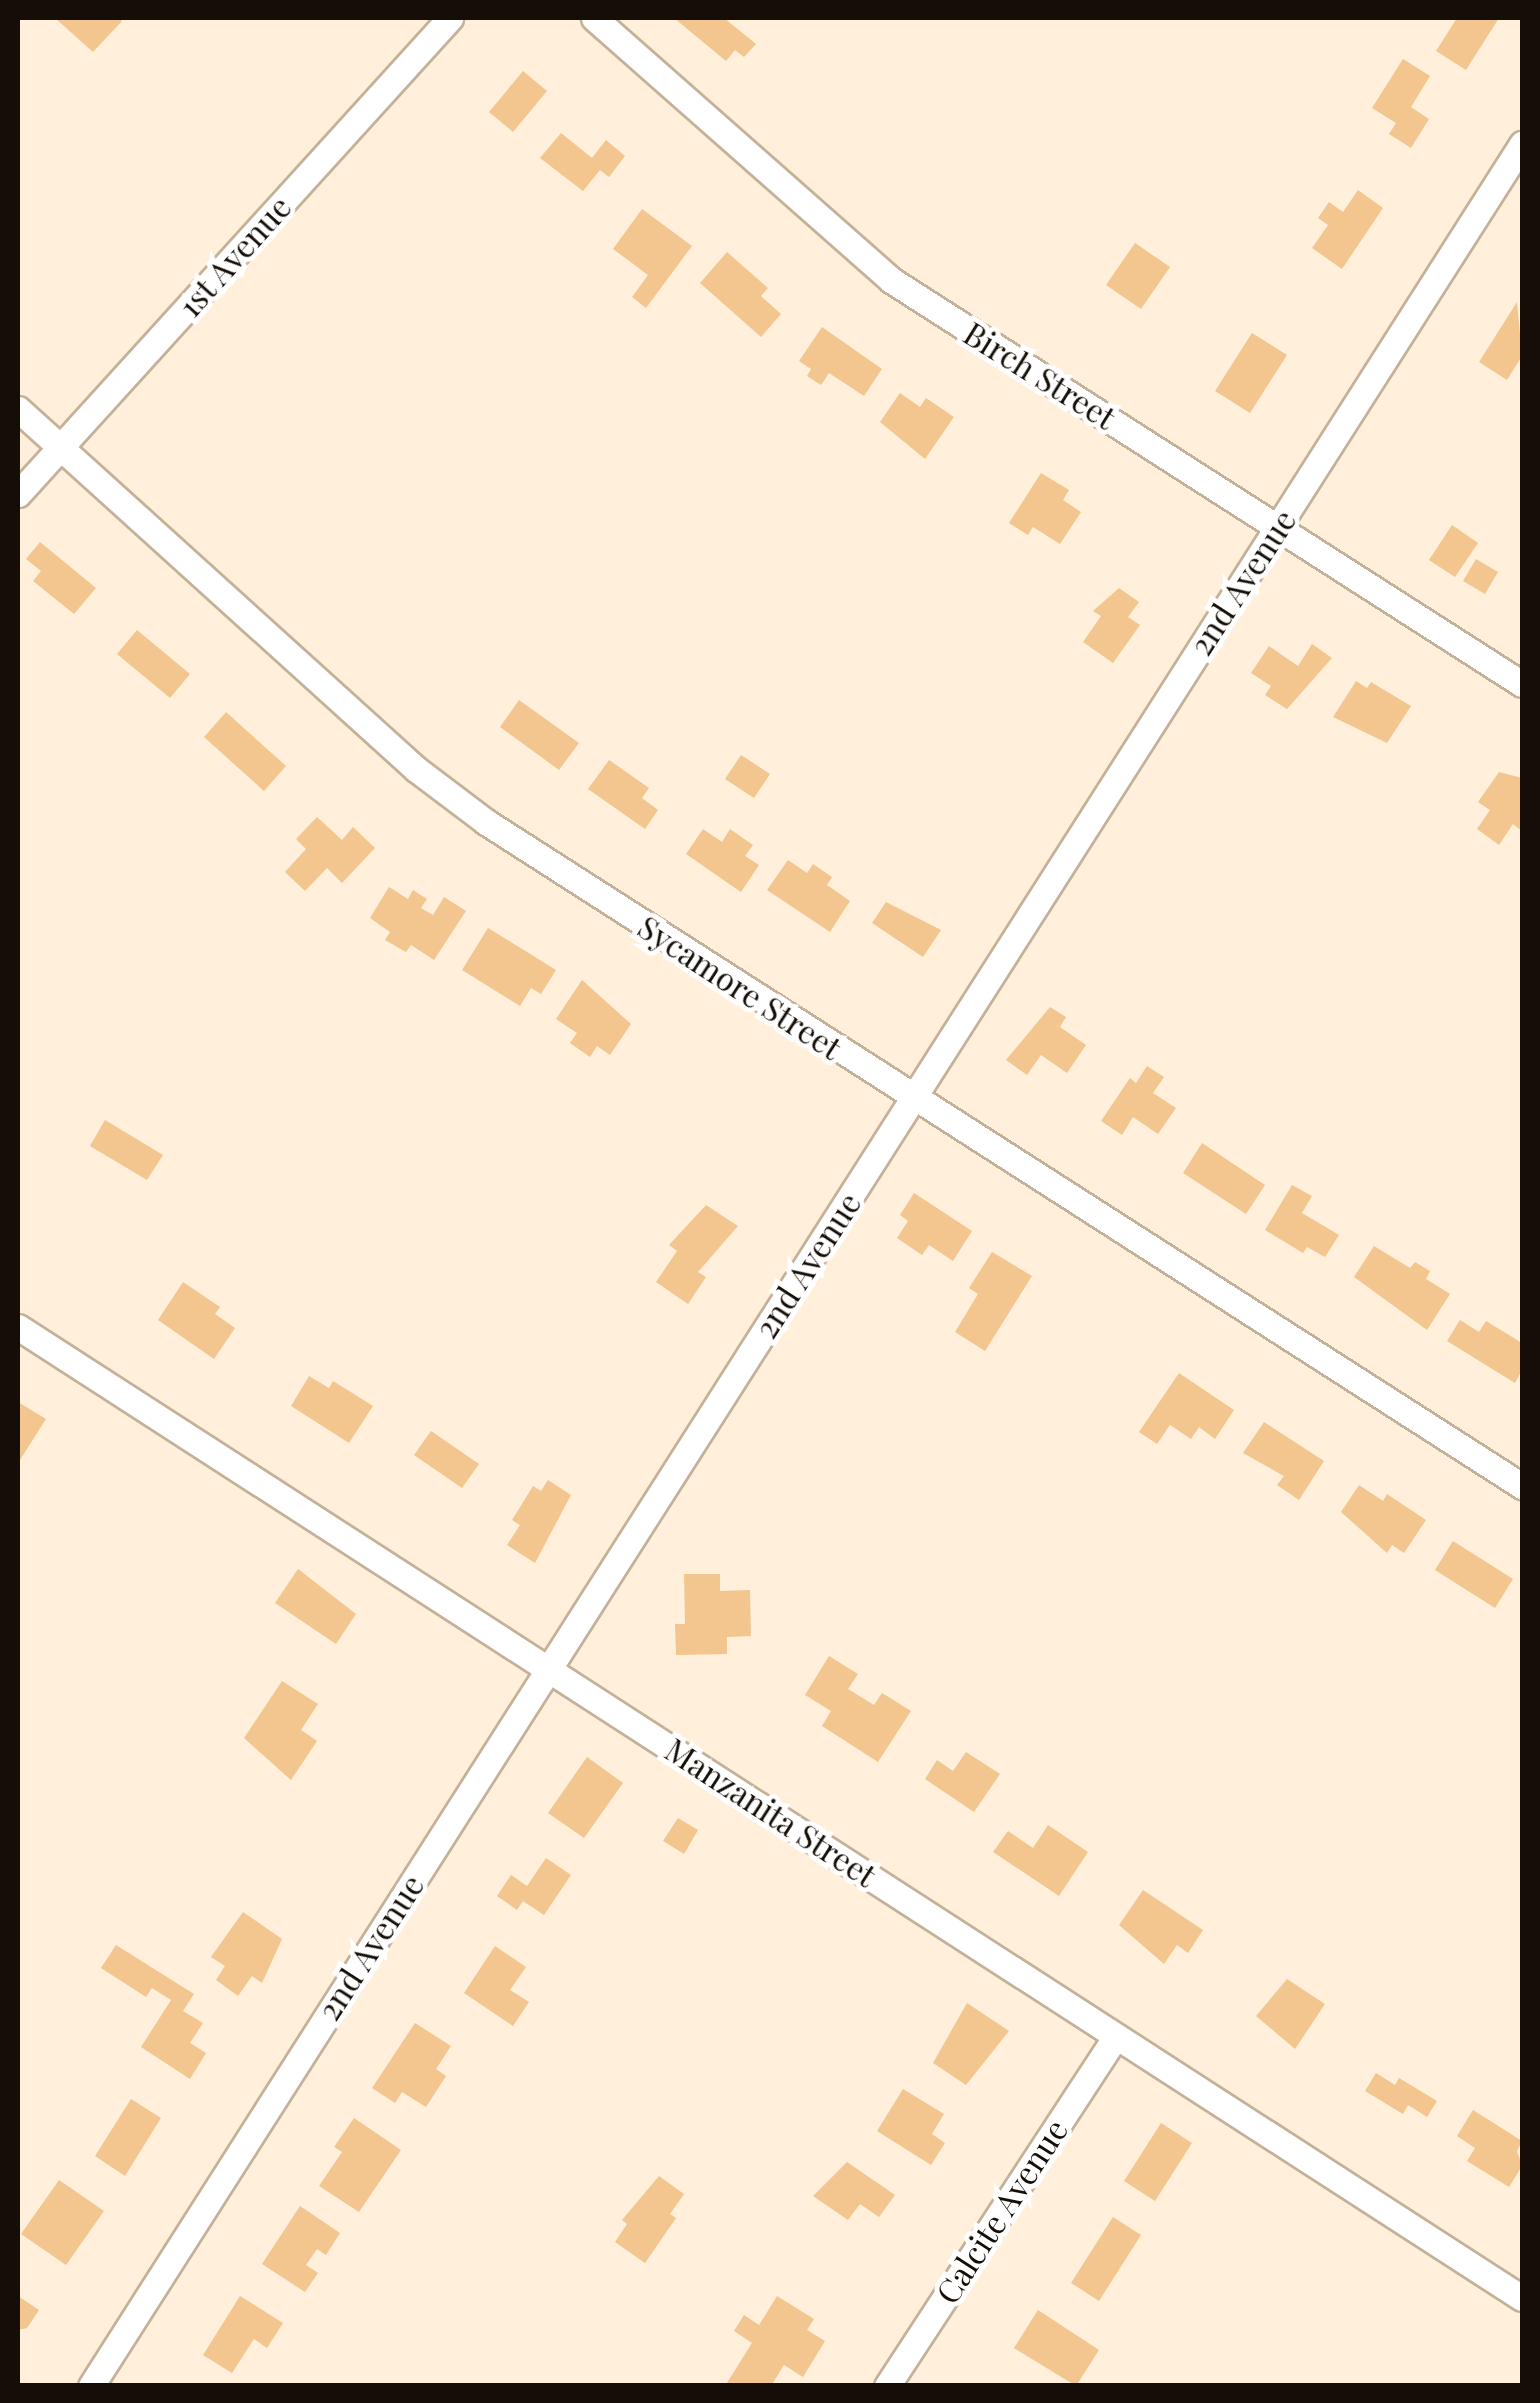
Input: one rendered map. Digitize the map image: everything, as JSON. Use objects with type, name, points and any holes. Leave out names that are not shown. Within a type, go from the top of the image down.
[{"type":"street","name":"1st Avenue","points":[[18,494],[450,18]]},
{"type":"street","name":"Birch Street","points":[[594,18],[880,272],[1522,684]]},
{"type":"street","name":"2nd Avenue","points":[[90,2386],[1522,144]]},
{"type":"street","name":"Sycamore Street","points":[[18,409],[451,796],[914,1098],[1522,1486]]},
{"type":"street","name":"Manzanita Street","points":[[18,1327],[1522,2298]]},
{"type":"street","name":"Calcite Avenue","points":[[887,2386],[1116,2036]]},
{"type":"building","points":[[55,18],[118,18],[122,21],[93,52]]},
{"type":"building","points":[[674,18],[724,18],[756,44],[744,57],[735,50],[726,61]]},
{"type":"building","points":[[1457,18],[1499,18],[1466,70],[1436,51]]},
{"type":"building","points":[[1403,59],[1430,76],[1411,107],[1429,119],[1411,148],[1389,134],[1396,123],[1372,108]]},
{"type":"building","points":[[523,71],[547,91],[513,132],[489,112]]},
{"type":"building","points":[[561,133],[592,158],[606,140],[625,156],[609,177],[600,170],[583,191],[540,158]]},
{"type":"building","points":[[1358,190],[1383,208],[1342,269],[1312,248],[1328,225],[1318,218],[1329,202],[1343,212]]},
{"type":"building","points":[[642,209],[692,246],[646,308],[632,297],[648,275],[613,249]]},
{"type":"building","points":[[1135,243],[1170,267],[1141,309],[1106,285]]},
{"type":"building","points":[[727,252],[768,288],[761,296],[781,314],[761,337],[700,283]]},
{"type":"building","points":[[1517,302],[1522,356],[1507,380],[1479,362]]},
{"type":"building","points":[[822,327],[882,369],[864,396],[829,373],[821,385],[807,376],[811,369],[799,361]]},
{"type":"building","points":[[1252,333],[1287,355],[1250,413],[1215,391]]},
{"type":"building","points":[[900,393],[920,407],[926,398],[954,417],[925,459],[880,422]]},
{"type":"building","points":[[1041,473],[1069,490],[1063,500],[1081,512],[1060,544],[1033,527],[1028,535],[1009,523]]},
{"type":"building","points":[[1452,525],[1478,543],[1455,577],[1429,560]]},
{"type":"building","points":[[40,542],[96,588],[74,614],[33,581],[41,571],[26,559]]},
{"type":"building","points":[[1476,559],[1498,572],[1485,594],[1463,581]]},
{"type":"building","points":[[1119,588],[1139,602],[1128,617],[1140,625],[1113,663],[1083,642],[1101,616],[1093,611]]},
{"type":"building","points":[[137,630],[190,674],[170,698],[117,654]]},
{"type":"building","points":[[1312,644],[1332,658],[1287,709],[1265,695],[1271,686],[1251,673],[1269,646],[1298,666]]},
{"type":"building","points":[[1356,681],[1367,688],[1371,682],[1411,706],[1387,743],[1333,717]]},
{"type":"building","points":[[519,700],[579,743],[559,770],[500,727]]},
{"type":"building","points":[[226,712],[286,766],[264,791],[204,737]]},
{"type":"building","points":[[741,755],[770,774],[754,798],[725,779]]},
{"type":"building","points":[[609,760],[649,788],[642,798],[658,810],[645,829],[588,789]]},
{"type":"building","points":[[1499,772],[1522,778],[1522,831],[1513,824],[1499,845],[1477,829],[1490,810],[1478,802]]},
{"type":"building","points":[[317,817],[342,840],[353,827],[375,848],[342,883],[327,868],[305,891],[285,872],[306,849],[296,839]]},
{"type":"building","points":[[703,829],[722,842],[730,829],[753,845],[745,856],[759,865],[741,892],[686,854]]},
{"type":"building","points":[[788,860],[807,873],[813,864],[832,877],[827,885],[850,901],[830,932],[767,890]]},
{"type":"building","points":[[389,887],[408,899],[413,890],[427,899],[421,908],[433,915],[444,897],[466,911],[434,960],[411,945],[406,952],[385,940],[390,932],[370,918]]},
{"type":"building","points":[[886,902],[941,930],[923,957],[872,923]]},
{"type":"building","points":[[488,928],[556,970],[541,994],[531,988],[520,1006],[462,970]]},
{"type":"building","points":[[582,980],[631,1024],[610,1055],[597,1046],[590,1057],[570,1043],[577,1033],[556,1019]]},
{"type":"building","points":[[1050,1007],[1066,1017],[1060,1027],[1086,1045],[1067,1073],[1041,1055],[1027,1075],[1006,1060]]},
{"type":"building","points":[[1147,1066],[1164,1077],[1153,1093],[1176,1108],[1158,1134],[1133,1117],[1122,1135],[1101,1121],[1130,1078],[1136,1083]]},
{"type":"building","points":[[105,1120],[163,1155],[147,1180],[90,1146]]},
{"type":"building","points":[[1202,1143],[1265,1185],[1246,1214],[1183,1173]]},
{"type":"building","points":[[1292,1185],[1312,1196],[1302,1213],[1339,1235],[1325,1257],[1307,1247],[1303,1253],[1265,1230]]},
{"type":"building","points":[[914,1193],[972,1231],[953,1261],[929,1245],[922,1255],[897,1238],[908,1221],[900,1215]]},
{"type":"building","points":[[706,1205],[738,1226],[698,1272],[706,1277],[688,1304],[656,1282],[677,1251],[669,1245]]},
{"type":"building","points":[[1374,1246],[1410,1268],[1415,1262],[1430,1271],[1426,1279],[1450,1294],[1427,1330],[1354,1277]]},
{"type":"building","points":[[992,1252],[1032,1276],[985,1351],[955,1332],[978,1294],[969,1288]]},
{"type":"building","points":[[183,1282],[220,1307],[215,1314],[235,1328],[214,1359],[158,1320]]},
{"type":"building","points":[[1460,1320],[1479,1332],[1486,1321],[1522,1343],[1522,1370],[1515,1383],[1447,1341]]},
{"type":"building","points":[[1179,1373],[1234,1410],[1215,1439],[1199,1427],[1191,1439],[1170,1425],[1157,1444],[1139,1432]]},
{"type":"building","points":[[309,1376],[329,1388],[333,1381],[373,1406],[349,1443],[291,1406]]},
{"type":"building","points":[[18,1402],[46,1419],[20,1460],[18,1458]]},
{"type":"building","points":[[1264,1422],[1324,1461],[1299,1500],[1277,1485],[1284,1476],[1243,1453]]},
{"type":"building","points":[[431,1431],[479,1464],[462,1488],[414,1455]]},
{"type":"building","points":[[548,1480],[571,1495],[535,1563],[507,1545],[520,1525],[512,1520],[533,1486],[541,1491]]},
{"type":"building","points":[[1359,1485],[1383,1501],[1387,1494],[1426,1520],[1404,1553],[1392,1545],[1387,1553],[1341,1512]]},
{"type":"building","points":[[1453,1541],[1513,1579],[1495,1608],[1435,1570]]},
{"type":"building","points":[[298,1569],[356,1614],[336,1644],[275,1603]]},
{"type":"building","points":[[684,1574],[720,1574],[720,1591],[750,1590],[751,1636],[727,1637],[727,1654],[676,1655],[675,1624],[685,1624]]},
{"type":"building","points":[[829,1656],[858,1674],[848,1689],[874,1705],[882,1693],[911,1711],[878,1762],[822,1726],[831,1711],[805,1695]]},
{"type":"building","points":[[282,1681],[318,1704],[301,1730],[317,1741],[291,1780],[244,1738]]},
{"type":"building","points":[[966,1752],[1000,1774],[974,1812],[925,1779],[937,1760],[953,1771]]},
{"type":"building","points":[[587,1757],[623,1783],[584,1838],[548,1813]]},
{"type":"building","points":[[678,1818],[698,1830],[684,1854],[663,1841]]},
{"type":"building","points":[[1048,1825],[1088,1852],[1059,1896],[993,1852],[1008,1831],[1033,1848]]},
{"type":"building","points":[[546,1858],[571,1875],[544,1915],[523,1901],[517,1910],[497,1896],[511,1875],[527,1886]]},
{"type":"building","points":[[1143,1890],[1203,1930],[1188,1953],[1177,1945],[1164,1964],[1119,1925]]},
{"type":"building","points":[[243,1912],[282,1939],[262,1983],[252,1976],[238,1996],[216,1980],[225,1966],[211,1957]]},
{"type":"building","points":[[116,1945],[194,1994],[183,2011],[203,2023],[190,2043],[206,2053],[190,2079],[141,2047],[171,2000],[152,1988],[146,1997],[101,1968]]},
{"type":"building","points":[[495,1946],[526,1967],[510,1990],[529,2002],[513,2026],[464,1993]]},
{"type":"building","points":[[1287,1979],[1325,2004],[1295,2049],[1256,2016]]},
{"type":"building","points":[[967,2003],[1009,2031],[966,2085],[933,2063]]},
{"type":"building","points":[[415,2023],[451,2046],[436,2069],[446,2076],[426,2107],[402,2092],[395,2103],[372,2088]]},
{"type":"building","points":[[1376,2073],[1395,2085],[1399,2078],[1437,2101],[1427,2117],[1408,2105],[1403,2114],[1365,2091]]},
{"type":"building","points":[[903,2089],[944,2114],[932,2134],[945,2143],[931,2165],[877,2131]]},
{"type":"building","points":[[131,2099],[161,2118],[125,2176],[95,2156]]},
{"type":"building","points":[[1473,2110],[1522,2141],[1517,2151],[1522,2166],[1509,2187],[1467,2161],[1475,2148],[1457,2136]]},
{"type":"building","points":[[354,2118],[401,2150],[359,2212],[319,2186],[342,2152],[334,2147]]},
{"type":"building","points":[[1161,2123],[1192,2143],[1155,2201],[1124,2181]]},
{"type":"building","points":[[847,2162],[895,2195],[879,2217],[860,2204],[848,2220],[813,2196]]},
{"type":"building","points":[[659,2176],[684,2194],[670,2214],[676,2218],[645,2263],[615,2242],[627,2224],[622,2220]]},
{"type":"building","points":[[59,2180],[104,2211],[66,2265],[21,2234]]},
{"type":"building","points":[[300,2206],[340,2233],[326,2255],[317,2249],[306,2265],[318,2273],[305,2292],[262,2264]]},
{"type":"building","points":[[1113,2217],[1141,2235],[1099,2301],[1071,2283]]},
{"type":"building","points":[[18,2296],[39,2310],[27,2328],[18,2330]]},
{"type":"building","points":[[240,2296],[283,2323],[267,2348],[254,2339],[232,2373],[203,2355]]},
{"type":"building","points":[[777,2296],[814,2319],[807,2330],[825,2341],[803,2377],[784,2365],[771,2386],[725,2386],[752,2343],[734,2331],[744,2315],[759,2325]]},
{"type":"building","points":[[1038,2310],[1099,2350],[1076,2386],[1014,2348]]}]
